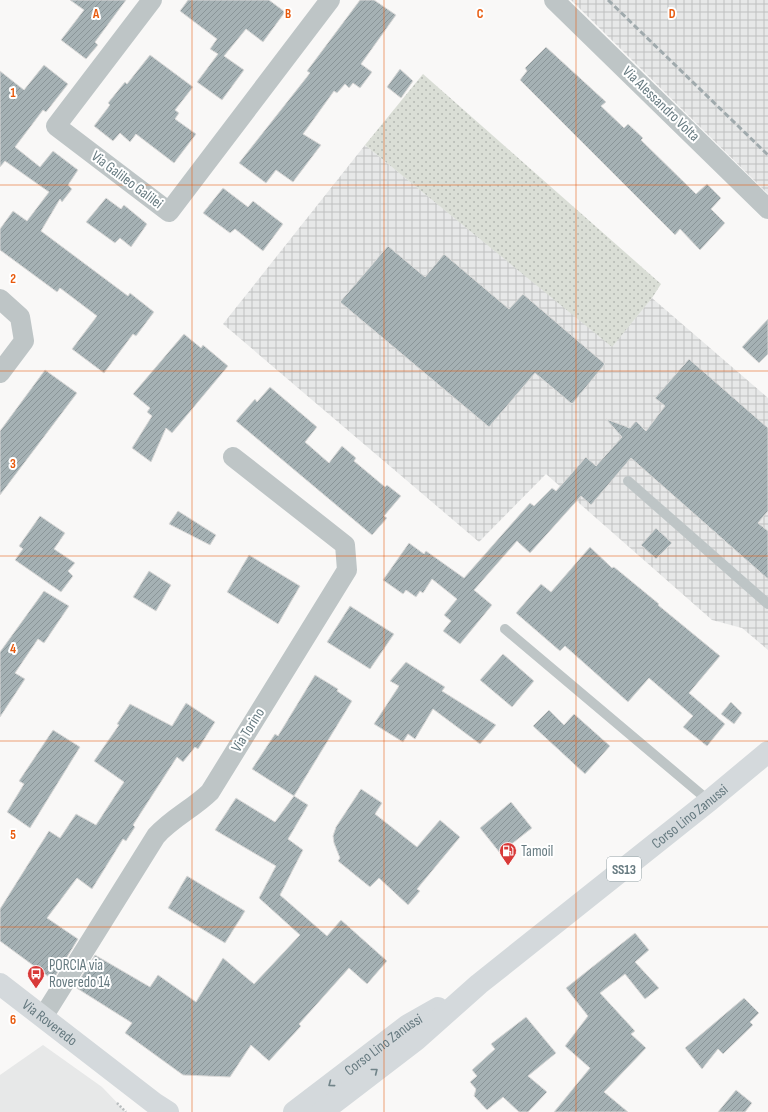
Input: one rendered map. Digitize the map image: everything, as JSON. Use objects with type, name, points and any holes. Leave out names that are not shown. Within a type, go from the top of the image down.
[{"type":"main road","name":"Corso Lino Zanussi","points":[[322,1112],[416,1040],[479,984],[709,801],[768,752]]},
{"type":"main road","name":"Via Roveredo","points":[[0,984],[100,1062],[168,1112]]},
{"type":"main road","name":"Corso Lino Zanussi","points":[[294,1112],[408,1025],[479,984]]},
{"type":"main road","name":"Via Roveredo","points":[[100,1062],[141,1112]]},
{"type":"street","name":"Via Galileo Galilei","points":[[152,0],[56,126],[169,212],[330,0]]},
{"type":"street","name":"Via Alessandro Volta","points":[[554,0],[768,209]]},
{"type":"street","points":[[0,299],[20,317],[24,341],[0,373]]},
{"type":"street","name":"Via Torino","points":[[43,1017],[156,836],[166,825],[203,800],[210,792],[347,570],[345,545],[233,457]]},
{"type":"lane","points":[[628,481],[768,604]]},
{"type":"lane","points":[[505,629],[709,801]]},
{"type":"shaded area","points":[[571,0],[768,0],[768,194]]},
{"type":"shaded area","points":[[423,74],[661,284],[652,298],[612,347],[365,145]]},
{"type":"shaded area","points":[[365,145],[612,346],[652,298],[768,398],[768,650],[742,628],[712,620],[546,474],[479,542],[223,324]]},
{"type":"shaded area","points":[[43,1045],[102,1087],[126,1112],[0,1112],[0,1075]]},
{"type":"building","points":[[70,0],[126,0],[95,42],[98,45],[86,59],[61,40],[84,10]]},
{"type":"building","points":[[188,0],[269,0],[285,12],[263,42],[246,29],[224,56],[244,70],[222,100],[197,82],[218,54],[210,49],[217,39],[180,11]]},
{"type":"building","points":[[360,0],[374,0],[396,15],[361,64],[372,72],[360,88],[353,83],[349,88],[345,84],[337,93],[334,91],[303,134],[321,145],[293,182],[276,170],[266,183],[239,163],[310,73],[307,71]]},
{"type":"building","points":[[546,47],[606,102],[601,106],[624,128],[628,124],[643,138],[641,140],[696,194],[707,184],[721,198],[711,209],[725,223],[700,250],[680,229],[675,235],[520,80],[527,71],[525,68]]},
{"type":"building","points":[[150,55],[193,87],[175,110],[179,113],[175,119],[196,134],[174,163],[136,134],[130,142],[120,133],[113,141],[94,126],[110,105],[108,103],[125,82],[127,84]]},
{"type":"building","points":[[44,65],[68,84],[46,112],[43,110],[15,147],[40,167],[53,151],[78,170],[68,185],[72,189],[62,202],[60,199],[41,231],[128,296],[130,293],[154,312],[136,336],[133,334],[104,373],[72,349],[97,316],[60,288],[57,292],[0,250],[0,229],[13,211],[27,221],[49,192],[5,161],[0,167],[0,71],[24,90]]},
{"type":"building","points":[[400,69],[413,81],[401,98],[387,87]]},
{"type":"building","points":[[223,188],[248,207],[253,201],[283,224],[263,251],[235,229],[230,233],[203,213]]},
{"type":"building","points":[[106,198],[121,209],[124,205],[147,224],[131,247],[120,238],[115,243],[86,222]]},
{"type":"building","points":[[388,246],[425,277],[444,254],[509,309],[523,294],[605,364],[572,404],[535,373],[489,427],[340,302]]},
{"type":"building","points":[[768,319],[768,354],[759,363],[742,347]]},
{"type":"building","points":[[184,334],[201,348],[203,345],[228,366],[172,433],[166,428],[151,462],[132,448],[152,416],[147,412],[150,408],[133,394]]},
{"type":"building","points":[[689,359],[768,428],[768,511],[758,523],[768,531],[768,579],[631,458],[591,505],[581,496],[530,553],[517,541],[474,590],[492,605],[460,644],[443,631],[451,621],[444,615],[457,599],[432,579],[423,593],[420,591],[416,597],[406,590],[403,594],[383,580],[409,543],[424,554],[426,551],[464,578],[530,503],[534,506],[552,488],[556,491],[586,457],[596,466],[622,437],[606,419],[630,428],[636,421],[646,431],[665,406],[655,398]]},
{"type":"building","points":[[45,370],[77,393],[0,495],[0,431]]},
{"type":"building","points":[[270,387],[317,427],[305,442],[329,463],[342,446],[356,458],[354,461],[385,487],[387,485],[401,496],[384,516],[387,518],[372,535],[236,421],[255,399],[257,402]]},
{"type":"building","points":[[178,511],[216,535],[210,545],[169,524]]},
{"type":"building","points":[[40,516],[65,533],[54,549],[75,563],[68,571],[73,576],[61,592],[15,560],[23,549],[19,546]]},
{"type":"building","points":[[656,528],[672,543],[656,559],[641,545]]},
{"type":"building","points":[[590,547],[612,568],[614,567],[720,656],[689,693],[725,724],[707,746],[683,727],[693,716],[649,678],[628,702],[565,646],[560,651],[516,613],[541,584],[551,592]]},
{"type":"building","points":[[249,555],[300,586],[278,624],[227,592]]},
{"type":"building","points":[[149,571],[171,585],[156,611],[133,597]]},
{"type":"building","points":[[44,591],[69,606],[44,643],[38,639],[15,673],[25,679],[0,717],[0,652]]},
{"type":"building","points":[[350,606],[394,634],[370,669],[327,642]]},
{"type":"building","points":[[503,654],[534,681],[512,707],[480,680]]},
{"type":"building","points":[[406,662],[445,687],[442,691],[496,725],[480,744],[433,709],[415,739],[408,734],[403,742],[374,724],[399,686],[390,681]]},
{"type":"building","points":[[315,675],[338,689],[337,691],[352,701],[294,796],[252,769],[275,734],[278,736]]},
{"type":"building","points":[[731,702],[742,713],[734,724],[721,714]]},
{"type":"building","points":[[186,703],[215,722],[198,749],[195,747],[183,762],[177,757],[133,825],[135,827],[126,841],[123,839],[92,889],[77,878],[47,918],[78,939],[53,980],[0,941],[0,909],[49,831],[60,838],[76,814],[96,825],[124,782],[94,761],[119,725],[117,724],[130,704],[172,726]]},
{"type":"building","points":[[549,710],[564,725],[574,714],[610,746],[585,774],[533,726]]},
{"type":"building","points":[[53,730],[80,747],[30,828],[7,812],[24,784],[19,781]]},
{"type":"building","points":[[361,789],[382,803],[375,814],[417,847],[440,820],[460,837],[417,889],[420,891],[408,905],[379,878],[370,887],[338,861],[340,858],[333,836],[336,827]]},
{"type":"building","points":[[294,796],[308,805],[288,839],[303,850],[280,895],[327,936],[341,920],[387,961],[367,984],[349,968],[299,1024],[301,1026],[269,1061],[251,1045],[230,1077],[183,1075],[125,1033],[132,1023],[75,987],[95,955],[150,987],[158,975],[196,1002],[223,958],[254,984],[300,935],[259,898],[276,866],[215,830],[236,798],[275,822]]},
{"type":"building","points":[[511,802],[532,828],[500,853],[480,828]]},
{"type":"building","points":[[187,876],[245,911],[225,943],[168,908]]},
{"type":"building","points":[[635,933],[649,950],[635,962],[659,988],[645,999],[625,974],[600,993],[635,1031],[631,1034],[646,1048],[604,1092],[628,1112],[554,1112],[590,1068],[565,1046],[588,1016],[566,988]]},
{"type":"building","points":[[744,998],[759,1013],[750,1022],[753,1025],[723,1054],[718,1049],[702,1069],[685,1048]]},
{"type":"building","points":[[526,1017],[556,1053],[528,1076],[547,1092],[528,1112],[519,1112],[503,1097],[487,1110],[474,1096],[476,1089],[470,1082],[477,1076],[472,1070],[495,1049],[491,1044]]},
{"type":"building","points":[[736,1090],[752,1103],[745,1112],[718,1112]]},
{"type":"railway","points":[[608,0],[768,155]]},
{"type":"place","name":"Tamoil","points":[[508,866]]},
{"type":"place","name":"PORCIA via Roveredo 14","points":[[36,989]]}]
